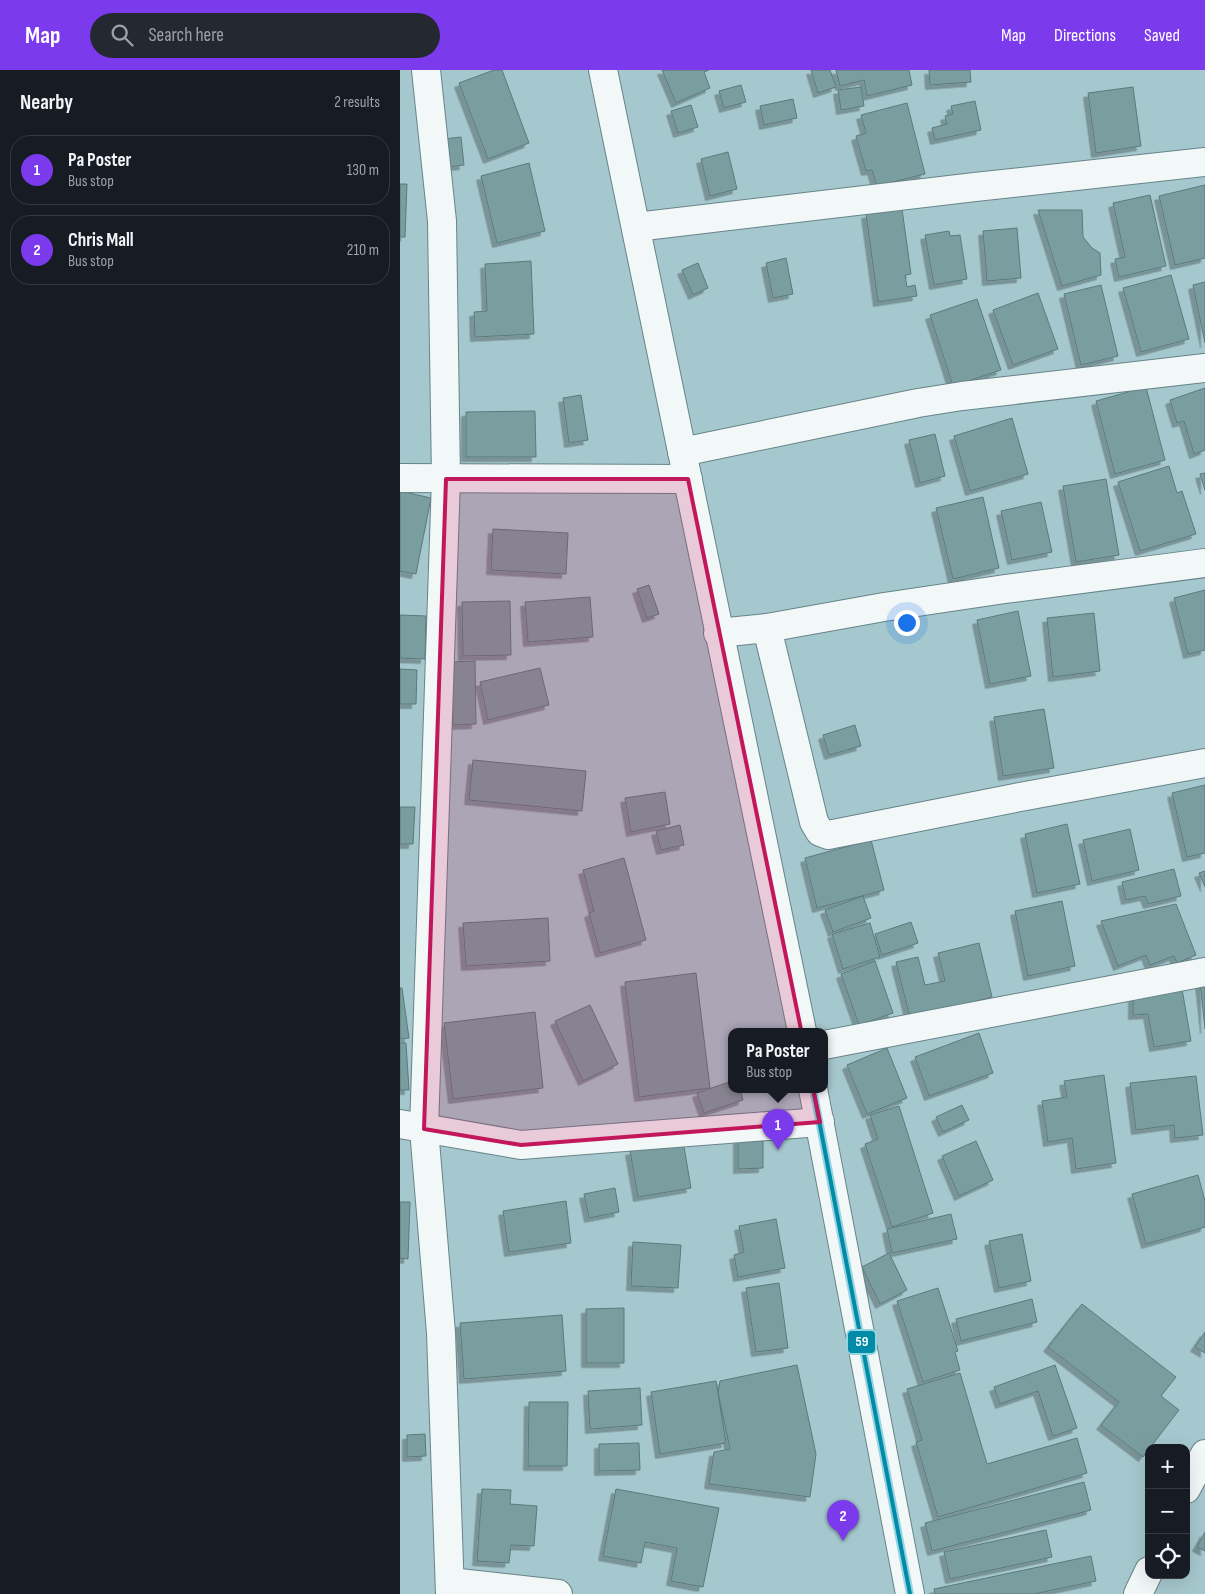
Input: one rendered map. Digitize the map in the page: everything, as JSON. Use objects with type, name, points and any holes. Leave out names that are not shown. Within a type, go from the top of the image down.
[{"type":"street","points":[[426,70],[442,221],[446,479],[412,1127],[441,1333],[450,1588],[558,1594]]},
{"type":"street","points":[[603,70],[688,479],[718,634],[801,1028]]},
{"type":"street","points":[[636,227],[1205,162]]},
{"type":"street","points":[[682,452],[918,403],[962,396],[1205,368]]},
{"type":"street","points":[[400,478],[688,479]]},
{"type":"street","points":[[718,634],[767,628],[884,607],[1004,589],[1205,563]]},
{"type":"street","points":[[767,628],[814,822],[820,832],[828,835],[1020,796],[1205,763]]},
{"type":"street","points":[[828,1044],[1205,972]]},
{"type":"street","points":[[814,1093],[910,1594]]},
{"type":"street","points":[[412,1127],[521,1145],[820,1122]]},
{"type":"street","points":[[1190,1481],[1205,1454]]},
{"type":"street","points":[[1138,1594],[1145,1579]]},
{"type":"highlighted area","points":[[446,479],[688,479],[820,1122],[521,1145],[424,1129]]},
{"type":"building","points":[[494,70],[502,70],[529,143],[488,159],[459,83]]},
{"type":"building","points":[[662,70],[709,70],[704,72],[710,88],[676,103]]},
{"type":"building","points":[[811,70],[830,70],[836,87],[818,93]]},
{"type":"building","points":[[836,70],[909,70],[912,85],[867,96],[864,80],[840,86]]},
{"type":"building","points":[[929,70],[970,70],[971,82],[930,85]]},
{"type":"building","points":[[741,85],[746,102],[724,108],[719,91]]},
{"type":"building","points":[[861,87],[864,106],[841,110],[838,90]]},
{"type":"building","points":[[1133,87],[1141,146],[1096,153],[1088,93]]},
{"type":"building","points":[[793,99],[797,118],[764,125],[760,106]]},
{"type":"building","points":[[975,101],[981,130],[935,140],[932,128],[947,124],[945,116],[953,114],[951,106]]},
{"type":"building","points":[[907,103],[925,174],[877,186],[872,170],[866,171],[856,136],[866,133],[861,115]]},
{"type":"building","points":[[691,105],[698,127],[678,133],[671,111]]},
{"type":"building","points":[[461,137],[464,165],[446,167],[444,139]]},
{"type":"building","points":[[728,152],[737,189],[710,196],[701,159]]},
{"type":"building","points":[[529,163],[545,231],[497,243],[481,176]]},
{"type":"building","points":[[400,184],[407,184],[405,237],[400,237]]},
{"type":"building","points":[[1205,185],[1205,258],[1175,265],[1159,196]]},
{"type":"building","points":[[1150,195],[1166,266],[1119,277],[1115,259],[1125,257],[1113,203]]},
{"type":"building","points":[[902,209],[911,274],[905,275],[907,287],[915,285],[917,296],[878,302],[866,214]]},
{"type":"building","points":[[1038,210],[1082,210],[1083,237],[1092,248],[1100,253],[1101,275],[1062,286]]},
{"type":"building","points":[[1017,228],[1021,278],[987,281],[983,231]]},
{"type":"building","points":[[949,231],[950,236],[960,235],[967,279],[934,285],[925,235]]},
{"type":"building","points":[[786,258],[793,294],[773,298],[766,263]]},
{"type":"building","points":[[531,261],[534,334],[475,337],[474,312],[487,311],[485,264]]},
{"type":"building","points":[[698,263],[708,288],[693,295],[682,270]]},
{"type":"building","points":[[1171,275],[1189,339],[1141,352],[1123,288]]},
{"type":"building","points":[[1205,282],[1205,343],[1193,285]]},
{"type":"building","points":[[1101,285],[1118,356],[1081,365],[1064,294]]},
{"type":"building","points":[[1038,293],[1058,349],[1013,365],[993,310]]},
{"type":"building","points":[[977,299],[1001,370],[953,386],[930,315]]},
{"type":"building","points":[[1146,387],[1165,460],[1115,474],[1096,401]]},
{"type":"building","points":[[1205,388],[1205,450],[1194,454],[1184,421],[1177,423],[1170,400]]},
{"type":"building","points":[[581,395],[588,440],[569,443],[563,398]]},
{"type":"building","points":[[535,411],[536,457],[466,457],[466,412]]},
{"type":"building","points":[[1012,418],[1028,474],[970,491],[954,436]]},
{"type":"building","points":[[935,434],[945,476],[920,483],[909,440]]},
{"type":"building","points":[[1169,466],[1177,493],[1182,491],[1196,534],[1140,551],[1118,482]]},
{"type":"building","points":[[1205,473],[1205,490],[1200,474]]},
{"type":"building","points":[[1106,479],[1119,555],[1076,562],[1063,486]]},
{"type":"building","points":[[400,491],[431,498],[416,574],[400,571]]},
{"type":"building","points":[[983,497],[999,568],[953,579],[936,508]]},
{"type":"building","points":[[1041,502],[1052,552],[1012,560],[1001,511]]},
{"type":"building","points":[[493,529],[568,533],[566,574],[491,570]]},
{"type":"building","points":[[649,585],[659,614],[647,618],[637,589]]},
{"type":"building","points":[[1205,590],[1205,650],[1188,654],[1174,598]]},
{"type":"building","points":[[590,597],[593,637],[528,642],[525,602]]},
{"type":"building","points":[[510,601],[511,655],[463,656],[462,602]]},
{"type":"building","points":[[1018,611],[1031,676],[990,684],[977,620]]},
{"type":"building","points":[[1094,613],[1100,671],[1053,677],[1047,618]]},
{"type":"building","points":[[400,615],[426,616],[425,659],[400,658]]},
{"type":"building","points":[[475,661],[476,724],[453,725],[451,662]]},
{"type":"building","points":[[540,668],[549,705],[488,720],[480,682]]},
{"type":"building","points":[[400,669],[417,670],[416,704],[400,704]]},
{"type":"building","points":[[1044,709],[1054,768],[1003,776],[994,717]]},
{"type":"building","points":[[855,725],[861,746],[829,755],[823,735]]},
{"type":"building","points":[[473,760],[586,771],[582,811],[469,800]]},
{"type":"building","points":[[1205,785],[1205,853],[1187,857],[1172,793]]},
{"type":"building","points":[[665,792],[670,824],[631,832],[625,798]]},
{"type":"building","points":[[400,807],[415,807],[413,844],[400,844]]},
{"type":"building","points":[[1067,824],[1080,884],[1037,893],[1025,834]]},
{"type":"building","points":[[680,825],[684,845],[661,850],[656,831]]},
{"type":"building","points":[[1130,829],[1139,870],[1092,881],[1083,840]]},
{"type":"building","points":[[871,840],[884,890],[817,908],[805,858]]},
{"type":"building","points":[[624,858],[646,940],[600,953],[589,913],[594,911],[583,870]]},
{"type":"building","points":[[1174,869],[1181,896],[1148,904],[1145,896],[1126,900],[1122,882]]},
{"type":"building","points":[[1205,871],[1205,887],[1199,873]]},
{"type":"building","points":[[863,896],[871,918],[833,932],[825,910]]},
{"type":"building","points":[[1062,901],[1075,966],[1028,976],[1015,911]]},
{"type":"building","points":[[1176,904],[1196,955],[1177,963],[1174,956],[1150,965],[1146,955],[1118,966],[1101,921]]},
{"type":"building","points":[[548,918],[550,961],[466,966],[463,923]]},
{"type":"building","points":[[911,922],[918,943],[882,955],[875,934]]},
{"type":"building","points":[[870,923],[880,957],[843,969],[832,934]]},
{"type":"building","points":[[979,943],[992,997],[910,1018],[896,962],[918,957],[925,985],[945,981],[938,953]]},
{"type":"building","points":[[875,961],[893,1013],[859,1025],[841,974]]},
{"type":"building","points":[[696,973],[710,1088],[639,1097],[625,982]]},
{"type":"building","points":[[1205,981],[1205,1029],[1200,982]]},
{"type":"building","points":[[1181,983],[1191,1041],[1154,1047],[1148,1014],[1133,1015],[1133,993]]},
{"type":"building","points":[[400,988],[402,988],[409,1038],[400,1039]]},
{"type":"building","points":[[590,1005],[618,1064],[583,1081],[555,1021]]},
{"type":"building","points":[[535,1012],[543,1088],[453,1099],[444,1023]]},
{"type":"building","points":[[979,1033],[993,1073],[929,1096],[915,1057]]},
{"type":"building","points":[[400,1043],[406,1043],[409,1090],[400,1090]]},
{"type":"building","points":[[887,1048],[907,1098],[867,1114],[847,1065]]},
{"type":"building","points":[[1104,1075],[1116,1163],[1076,1169],[1072,1138],[1048,1142],[1042,1101],[1067,1097],[1064,1081]]},
{"type":"building","points":[[1196,1076],[1203,1135],[1175,1138],[1174,1125],[1136,1130],[1130,1083]]},
{"type":"building","points":[[728,1082],[728,1093],[741,1093],[743,1100],[704,1113],[697,1093]]},
{"type":"building","points":[[962,1105],[969,1120],[943,1132],[936,1117]]},
{"type":"building","points":[[899,1106],[933,1213],[892,1227],[865,1144],[878,1139],[870,1115]]},
{"type":"building","points":[[763,1138],[763,1168],[738,1169],[738,1139]]},
{"type":"building","points":[[683,1141],[691,1188],[638,1197],[630,1151]]},
{"type":"building","points":[[976,1141],[993,1180],[959,1196],[942,1156]]},
{"type":"building","points":[[1198,1175],[1205,1201],[1205,1227],[1146,1244],[1132,1194]]},
{"type":"building","points":[[615,1188],[619,1212],[589,1218],[584,1194]]},
{"type":"building","points":[[566,1201],[571,1243],[509,1252],[503,1211]]},
{"type":"building","points":[[400,1202],[410,1202],[408,1259],[400,1258]]},
{"type":"building","points":[[951,1214],[957,1239],[892,1253],[887,1229]]},
{"type":"building","points":[[776,1219],[785,1268],[738,1277],[734,1255],[744,1252],[739,1226]]},
{"type":"building","points":[[1022,1234],[1031,1281],[999,1288],[989,1241]]},
{"type":"building","points":[[633,1242],[681,1245],[678,1288],[631,1286]]},
{"type":"building","points":[[889,1253],[907,1290],[880,1304],[862,1267]]},
{"type":"building","points":[[779,1283],[788,1348],[756,1352],[746,1288]]},
{"type":"building","points":[[938,1288],[958,1351],[955,1352],[960,1370],[923,1382],[897,1301]]},
{"type":"building","points":[[1032,1299],[1037,1322],[961,1341],[956,1319]]},
{"type":"building","points":[[1082,1304],[1176,1377],[1161,1396],[1179,1410],[1153,1444],[1145,1444],[1145,1454],[1143,1457],[1101,1425],[1119,1402],[1048,1347]]},
{"type":"building","points":[[624,1308],[624,1363],[586,1363],[586,1309]]},
{"type":"building","points":[[562,1315],[566,1371],[464,1379],[460,1323]]},
{"type":"building","points":[[1205,1332],[1205,1353],[1195,1347]]},
{"type":"building","points":[[797,1365],[816,1454],[810,1497],[709,1484],[714,1452],[730,1449],[718,1393],[720,1381]]},
{"type":"building","points":[[1055,1365],[1077,1428],[1053,1436],[1038,1391],[1000,1404],[994,1387]]},
{"type":"building","points":[[960,1373],[987,1464],[1077,1438],[1087,1473],[938,1517],[916,1442],[922,1440],[907,1389]]},
{"type":"building","points":[[716,1381],[726,1443],[660,1454],[651,1392]]},
{"type":"building","points":[[640,1388],[642,1425],[590,1429],[588,1391]]},
{"type":"building","points":[[529,1402],[568,1402],[567,1466],[528,1466]]},
{"type":"building","points":[[425,1434],[426,1456],[407,1457],[407,1435]]},
{"type":"building","points":[[639,1443],[640,1470],[599,1471],[599,1444]]},
{"type":"building","points":[[1084,1482],[1091,1510],[932,1551],[925,1523]]},
{"type":"building","points":[[482,1489],[511,1490],[510,1504],[537,1506],[534,1546],[511,1545],[509,1563],[477,1561]]},
{"type":"building","points":[[616,1489],[719,1508],[703,1587],[671,1581],[677,1548],[645,1542],[641,1563],[603,1556]]},
{"type":"building","points":[[1046,1530],[1052,1557],[950,1579],[944,1552]]},
{"type":"building","points":[[1205,1532],[1205,1551],[1197,1547]]},
{"type":"building","points":[[1091,1556],[1096,1581],[1034,1594],[935,1594],[934,1589]]},
{"type":"transit line","name":"59","points":[[814,1093],[910,1594]]},
{"type":"place","name":"Pa Poster","points":[[778,1150]]},
{"type":"place","name":"Chris Mall","points":[[843,1541]]}]
